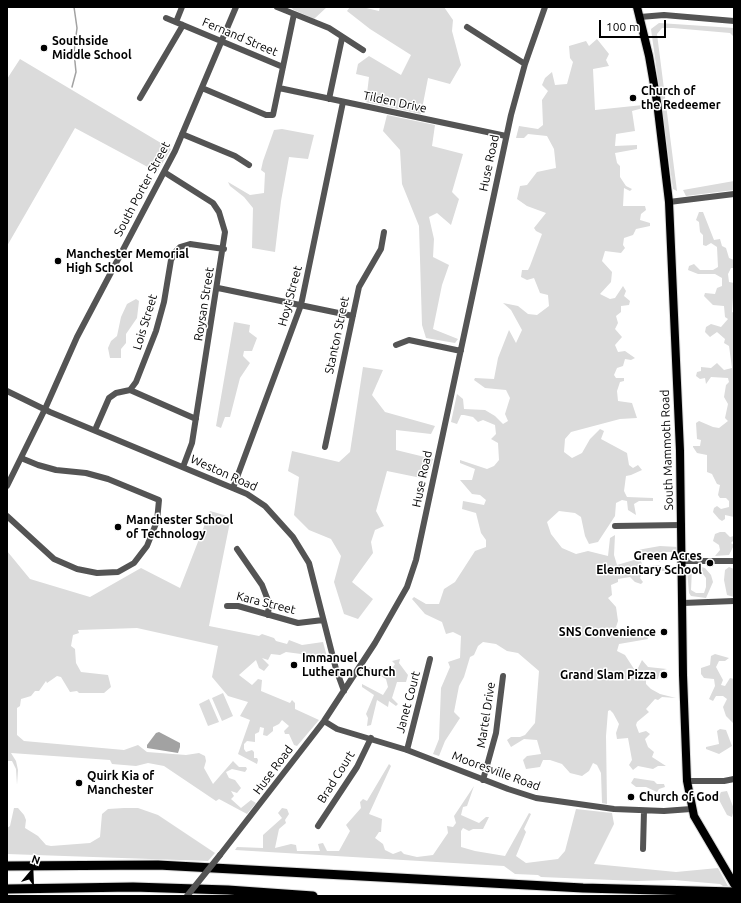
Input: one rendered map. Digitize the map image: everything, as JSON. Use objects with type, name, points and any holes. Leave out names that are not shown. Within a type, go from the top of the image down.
[{"type":"highway","points":[[7,860],[252,869],[623,890],[700,896]]},
{"type":"highway","points":[[7,866],[106,864]]},
{"type":"highway","points":[[7,889],[140,887],[234,890],[313,896]]},
{"type":"highway","points":[[623,890],[730,892]]},
{"type":"main road","name":"South Mammoth Road","points":[[637,7],[657,102],[668,202],[682,525],[684,730],[687,781],[691,809],[697,823],[734,884]]},
{"type":"street","points":[[176,22],[182,7]]},
{"type":"street","name":"South Porter Street","points":[[7,486],[45,409],[77,337],[164,172],[182,134],[236,7]]},
{"type":"street","points":[[277,7],[328,28],[363,50]]},
{"type":"street","name":"Huse Road","points":[[187,896],[324,721],[393,613],[410,579],[416,560],[506,136],[525,64],[545,7]]},
{"type":"street","points":[[202,88],[266,115],[272,115],[294,14]]},
{"type":"street","points":[[640,17],[664,15],[734,21]]},
{"type":"street","name":"Fernand Street","points":[[166,18],[283,67]]},
{"type":"street","points":[[140,98],[183,25]]},
{"type":"street","points":[[467,27],[525,64]]},
{"type":"street","points":[[329,99],[342,38]]},
{"type":"street","name":"Tilden Drive","points":[[279,88],[506,136]]},
{"type":"street","name":"Hoyt Street","points":[[233,488],[301,305],[343,102]]},
{"type":"street","points":[[182,134],[234,156],[249,165]]},
{"type":"street","name":"Roysan Street","points":[[164,172],[204,197],[216,208],[224,222],[226,232],[191,448],[183,467]]},
{"type":"street","points":[[668,202],[734,194]]},
{"type":"street","name":"Stanton Street","points":[[325,447],[360,283],[381,249],[384,232]]},
{"type":"street","name":"Lois Street","points":[[130,390],[136,382],[156,331],[164,302],[171,260],[176,251],[180,247],[190,244],[224,249]]},
{"type":"street","points":[[218,288],[353,316]]},
{"type":"street","points":[[396,345],[409,340],[461,351]]},
{"type":"street","name":"Weston Road","points":[[7,390],[45,409],[247,494],[265,506],[283,525],[302,549],[314,578],[323,620],[344,691]]},
{"type":"street","points":[[95,430],[109,398],[116,393],[130,390],[196,419]]},
{"type":"street","points":[[7,516],[47,553],[61,563],[88,572],[112,573],[130,566],[143,553],[155,528],[159,500],[108,479],[86,473],[56,470],[21,458]]},
{"type":"street","points":[[615,526],[682,525]]},
{"type":"street","points":[[237,548],[262,585],[269,602],[268,615]]},
{"type":"street","points":[[682,561],[734,561]]},
{"type":"street","points":[[683,603],[734,601]]},
{"type":"street","name":"Kara Street","points":[[227,606],[234,606],[298,623],[323,620]]},
{"type":"street","name":"Janet Court","points":[[407,750],[430,659]]},
{"type":"street","name":"Martel Drive","points":[[483,780],[496,733],[503,676]]},
{"type":"street","name":"Mooresville Road","points":[[324,721],[337,729],[407,750],[508,789],[548,800],[594,807],[644,811],[691,809]]},
{"type":"street","name":"Brad Court","points":[[318,826],[357,767],[371,738]]},
{"type":"street","points":[[687,781],[724,781],[734,779]]},
{"type":"street","points":[[643,849],[644,811]]},
{"type":"shaded area","points":[[293,7],[327,7],[314,19],[292,9]]},
{"type":"shaded area","points":[[350,7],[362,7],[379,11],[380,7],[444,7],[453,20],[452,31],[461,65],[450,84],[428,78],[421,114],[366,102],[369,77],[356,74],[358,64],[369,56],[401,75],[411,55],[370,29],[347,11]]},
{"type":"shaded area","points":[[659,23],[734,28],[734,37],[730,33],[673,28],[662,28],[657,34],[677,191],[673,189],[651,29]]},
{"type":"shaded area","points":[[597,39],[609,54],[606,60],[609,66],[593,69],[595,110],[643,105],[643,108],[632,111],[635,131],[616,134],[615,146],[637,145],[637,149],[615,153],[617,163],[620,166],[620,177],[626,186],[632,189],[630,191],[624,188],[623,206],[645,206],[646,210],[641,214],[640,220],[650,223],[650,226],[636,229],[633,235],[624,238],[623,245],[625,248],[621,253],[605,251],[602,261],[612,272],[611,282],[600,294],[610,299],[615,298],[623,286],[626,291],[624,296],[630,301],[629,305],[621,306],[621,312],[616,316],[618,323],[615,329],[622,337],[615,345],[618,352],[625,351],[635,358],[631,360],[625,359],[623,366],[617,368],[614,375],[616,378],[624,378],[624,381],[620,382],[617,391],[618,401],[632,403],[637,418],[620,419],[571,432],[565,439],[564,452],[572,458],[582,453],[590,439],[600,429],[604,431],[601,439],[627,453],[629,465],[633,468],[638,465],[642,470],[626,476],[624,491],[627,497],[653,498],[653,501],[639,501],[634,504],[636,515],[628,510],[627,501],[622,500],[616,503],[615,516],[598,542],[589,544],[585,536],[581,517],[575,513],[559,511],[547,522],[551,534],[562,548],[576,554],[588,551],[608,556],[610,538],[615,535],[614,555],[617,565],[634,560],[635,551],[660,546],[678,547],[678,552],[663,552],[660,562],[651,557],[640,558],[643,567],[659,565],[667,571],[648,571],[642,573],[640,578],[643,582],[641,584],[635,582],[630,577],[618,579],[618,582],[611,585],[612,595],[608,598],[616,607],[618,621],[616,627],[622,633],[624,638],[647,636],[648,639],[619,644],[617,651],[625,655],[636,672],[642,660],[648,667],[667,669],[660,671],[658,679],[654,679],[654,671],[646,670],[646,684],[660,694],[676,698],[662,697],[658,700],[655,699],[646,709],[649,712],[637,722],[636,725],[639,733],[646,731],[650,734],[645,739],[648,747],[654,752],[652,757],[666,766],[658,766],[653,769],[638,766],[633,770],[629,765],[632,760],[628,738],[617,739],[616,733],[619,724],[613,713],[610,710],[608,711],[606,736],[607,804],[602,803],[601,773],[597,765],[593,763],[589,771],[582,776],[570,773],[562,764],[550,760],[543,760],[540,767],[526,769],[523,760],[527,756],[541,754],[537,740],[524,739],[511,747],[507,740],[511,737],[520,737],[525,735],[535,723],[539,671],[518,653],[507,651],[496,644],[483,642],[478,646],[474,655],[470,657],[464,677],[459,686],[454,712],[460,718],[445,741],[439,756],[433,754],[439,739],[441,688],[450,667],[448,662],[460,658],[461,636],[453,632],[446,634],[442,622],[425,614],[412,599],[414,597],[426,604],[439,604],[444,589],[455,582],[475,551],[486,547],[486,540],[481,533],[476,513],[462,509],[463,501],[484,505],[486,500],[480,495],[472,494],[460,480],[472,480],[475,469],[460,463],[460,460],[487,469],[494,466],[499,460],[498,443],[491,439],[496,434],[495,425],[483,420],[478,422],[473,417],[464,415],[461,415],[457,424],[451,422],[457,394],[463,399],[464,409],[485,410],[495,416],[503,424],[508,421],[505,414],[510,398],[506,390],[485,388],[474,380],[475,378],[494,379],[498,358],[509,330],[516,343],[522,330],[511,310],[503,303],[518,306],[528,314],[537,315],[549,306],[548,295],[540,293],[534,278],[527,280],[521,277],[522,270],[528,270],[530,266],[542,234],[534,228],[546,213],[527,206],[517,199],[520,186],[527,185],[537,172],[556,168],[554,149],[547,136],[528,134],[524,138],[516,138],[519,126],[538,129],[543,125],[542,100],[548,91],[542,85],[545,78],[552,72],[555,85],[567,84],[573,62],[570,58],[569,46],[586,41],[589,46]]},
{"type":"shaded area","points":[[20,59],[171,149],[157,172],[75,128],[7,246],[7,79]]},
{"type":"shaded area","points":[[387,115],[435,125],[432,146],[463,154],[452,192],[459,199],[451,225],[437,213],[429,217],[434,239],[433,257],[449,265],[442,285],[433,329],[458,339],[455,343],[426,338],[422,325],[419,226],[402,184],[400,150],[383,131]]},
{"type":"shaded area","points":[[282,129],[314,135],[308,159],[289,157],[281,201],[275,252],[252,248],[253,208],[244,197],[230,186],[228,182],[250,195],[264,193],[265,173],[261,170],[263,161],[274,130]]},
{"type":"shaded area","points":[[734,181],[734,190],[686,196],[683,190]]},
{"type":"shaded area","points":[[699,212],[703,212],[714,240],[720,239],[722,246],[726,248],[729,258],[734,260],[734,268],[731,268],[728,274],[729,282],[734,283],[732,312],[734,313],[734,517],[725,515],[725,519],[722,521],[713,512],[714,508],[717,506],[721,509],[729,507],[729,501],[726,498],[720,498],[718,495],[720,485],[717,484],[712,474],[707,472],[707,455],[697,453],[693,447],[700,446],[701,440],[697,439],[696,423],[699,421],[719,428],[728,421],[725,418],[728,404],[724,397],[726,385],[729,382],[728,378],[711,377],[706,384],[705,378],[700,379],[696,376],[697,372],[701,371],[701,367],[711,368],[717,363],[724,370],[732,368],[729,346],[724,343],[725,339],[717,332],[710,337],[705,332],[706,327],[711,324],[721,327],[728,319],[725,317],[724,306],[713,305],[704,296],[705,293],[715,294],[717,288],[722,286],[722,278],[715,274],[698,274],[688,270],[689,266],[694,264],[700,270],[713,270],[718,267],[717,247],[711,243],[706,246],[703,245],[703,235],[700,232],[699,222],[696,220]]},
{"type":"shaded area","points":[[136,299],[139,301],[137,318],[126,334],[126,343],[121,349],[121,358],[110,358],[108,348],[111,341],[117,336],[121,317],[127,304]]},
{"type":"shaded area","points":[[234,322],[250,325],[249,332],[257,338],[252,351],[244,351],[243,356],[250,363],[240,378],[230,417],[225,417],[221,428],[216,426]]},
{"type":"shaded area","points":[[363,367],[383,370],[372,395],[385,412],[435,426],[431,434],[396,430],[396,450],[433,459],[426,479],[387,471],[376,511],[384,526],[375,530],[371,542],[373,553],[352,582],[373,599],[358,619],[344,614],[334,582],[341,556],[331,539],[309,530],[294,515],[299,477],[288,471],[292,451],[339,462],[350,452]]},
{"type":"shaded area","points":[[210,511],[231,517],[209,626],[259,636],[262,634],[274,638],[276,641],[287,644],[289,640],[302,645],[323,642],[327,657],[321,659],[315,656],[303,656],[301,654],[286,652],[280,655],[271,654],[268,660],[262,658],[269,665],[264,671],[259,668],[256,660],[239,675],[252,685],[258,679],[262,680],[261,691],[290,703],[292,700],[295,703],[295,709],[319,720],[297,746],[294,745],[289,734],[285,734],[284,731],[289,726],[282,720],[279,724],[273,727],[273,731],[267,736],[263,735],[264,728],[260,727],[259,732],[255,734],[255,742],[247,741],[244,744],[244,749],[246,752],[252,750],[254,752],[254,758],[257,758],[258,760],[257,764],[238,754],[250,720],[240,716],[248,702],[228,696],[212,677],[218,646],[137,628],[78,630],[79,633],[73,635],[71,646],[75,649],[76,663],[81,672],[108,675],[111,687],[104,693],[79,693],[77,691],[70,692],[61,677],[57,676],[47,683],[46,681],[39,691],[35,691],[31,696],[21,699],[20,706],[17,708],[17,735],[24,741],[124,750],[138,745],[147,752],[186,755],[199,753],[205,756],[206,761],[204,768],[213,784],[233,761],[239,767],[246,767],[247,769],[245,772],[232,769],[226,772],[229,778],[235,780],[241,788],[237,793],[231,791],[234,796],[231,799],[241,808],[251,800],[256,803],[247,814],[219,799],[216,801],[164,766],[148,763],[136,766],[112,764],[110,760],[11,753],[16,761],[18,770],[17,785],[16,769],[12,761],[7,761],[7,551],[30,579],[90,597],[141,568],[180,588]]},
{"type":"shaded area","points":[[725,532],[730,537],[734,536],[734,540],[731,543],[734,545],[729,555],[715,556],[720,550],[719,545],[713,541],[715,534]]},
{"type":"shaded area","points":[[701,567],[705,568],[711,575],[713,582],[706,598],[691,596],[689,593],[687,570],[689,568],[692,569],[691,590],[696,593],[704,593],[706,578],[700,570]]},
{"type":"shaded area","points":[[729,567],[734,569],[734,597],[727,595],[724,580],[725,570]]},
{"type":"shaded area","points":[[715,654],[729,658],[725,661],[719,661],[716,667],[723,680],[721,685],[725,686],[730,678],[734,679],[734,724],[726,716],[723,707],[727,699],[723,696],[716,696],[713,701],[709,699],[715,686],[714,679],[704,678],[701,674],[701,668],[710,665],[711,656]]},
{"type":"shaded area","points":[[400,659],[399,663],[408,675],[406,682],[397,682],[392,698],[398,704],[396,706],[389,701],[388,707],[377,700],[371,725],[367,726],[368,718],[366,714],[374,695],[362,687],[362,684],[383,695],[388,687],[386,679],[368,669],[369,667],[387,677],[395,664],[392,661]]},
{"type":"shaded area","points":[[223,693],[233,716],[222,721],[212,698]]},
{"type":"shaded area","points":[[209,699],[219,722],[208,726],[199,704]]},
{"type":"shaded area","points":[[720,729],[726,730],[732,746],[719,754],[706,749],[706,747],[719,744],[717,731]]},
{"type":"shaded area","points":[[159,732],[180,743],[178,753],[147,748],[147,745],[156,733]]},
{"type":"shaded area","points":[[389,764],[391,766],[369,814],[382,819],[381,832],[379,832],[375,838],[383,844],[385,850],[393,854],[401,851],[404,854],[417,857],[433,855],[448,833],[447,826],[453,827],[456,823],[454,816],[474,786],[467,806],[463,807],[461,815],[479,823],[486,817],[489,817],[483,829],[473,829],[469,831],[463,828],[461,831],[461,847],[505,856],[529,813],[531,814],[524,829],[526,832],[516,856],[526,863],[558,859],[565,851],[576,809],[612,813],[614,824],[594,864],[676,872],[718,868],[728,886],[674,880],[637,881],[541,877],[538,875],[515,874],[504,866],[235,850],[237,847],[263,848],[263,835],[282,818],[278,813],[282,808],[287,809],[289,814],[285,820],[286,823],[279,829],[275,848],[291,844],[296,845],[297,851],[320,851],[318,844],[323,843],[327,851],[339,851],[350,831],[346,825],[361,808],[360,802],[363,799],[367,801]]},
{"type":"shaded area","points":[[634,778],[654,781],[657,784],[664,784],[665,787],[659,789],[657,792],[646,787],[636,787],[631,783]]},
{"type":"shaded area","points":[[727,791],[734,809],[732,817],[727,815],[718,798],[721,792]]},
{"type":"shaded area","points":[[14,808],[18,808],[24,815],[26,820],[25,828],[38,836],[46,845],[51,846],[90,843],[100,837],[102,814],[108,809],[138,808],[158,815],[215,853],[208,861],[7,854],[7,828],[10,826]]},
{"type":"waterway","points":[[72,87],[76,72],[74,52],[77,28],[74,7]]},
{"type":"place","name":"Southside Middle School","points":[[44,48]]},
{"type":"place","name":"Church of the Redeemer","points":[[633,98]]},
{"type":"place","name":"Manchester Memorial High School","points":[[58,261]]},
{"type":"place","name":"Manchester School of Technology","points":[[118,527]]},
{"type":"place","name":"Green Acres Elementary School","points":[[710,563]]},
{"type":"place","name":"SNS Convenience","points":[[664,632]]},
{"type":"place","name":"Immanuel Lutheran Church","points":[[294,665]]},
{"type":"place","name":"Grand Slam Pizza","points":[[664,675]]},
{"type":"place","name":"Quirk Kia of Manchester","points":[[79,783]]},
{"type":"place","name":"Church of God","points":[[631,797]]}]
